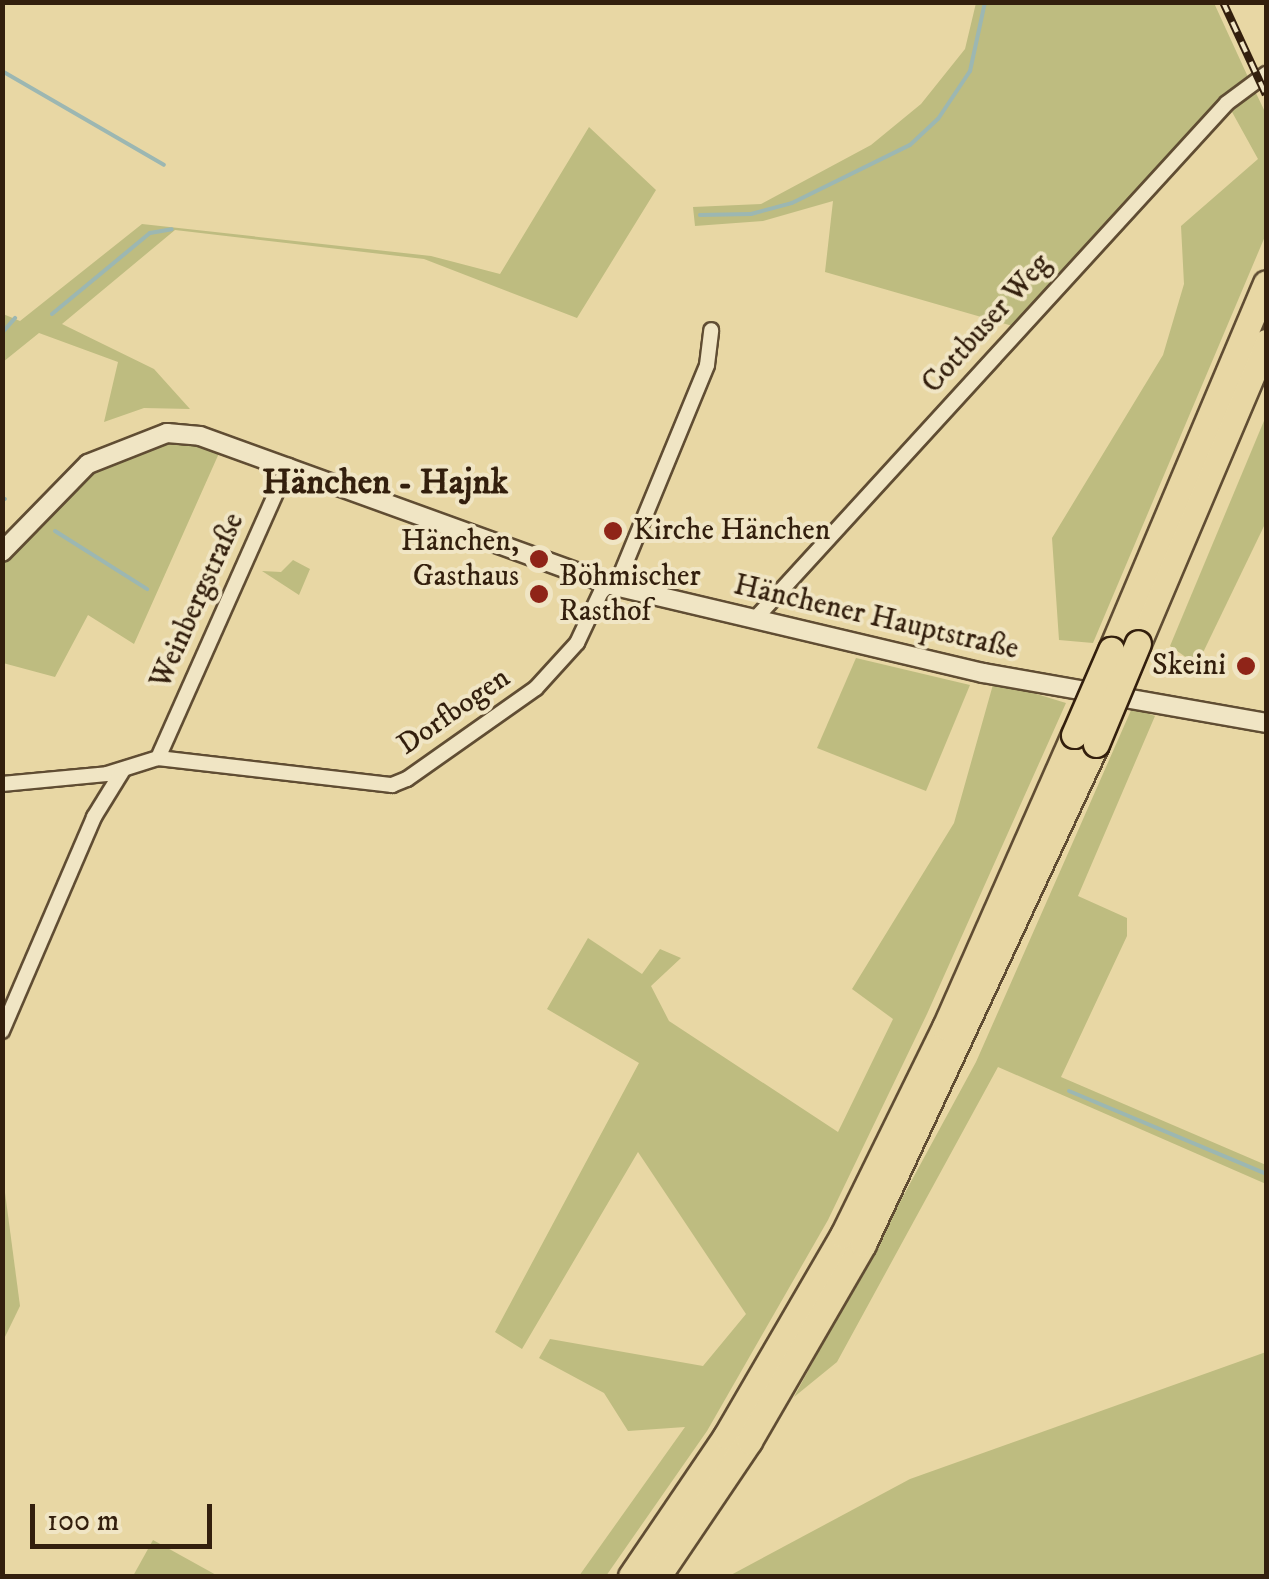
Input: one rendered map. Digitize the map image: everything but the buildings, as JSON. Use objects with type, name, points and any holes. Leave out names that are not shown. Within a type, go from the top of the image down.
[{"type":"highway","points":[[658,1576],[749,1441],[863,1244],[1085,739],[1111,650],[1266,282]]},
{"type":"highway","points":[[631,1576],[726,1436],[843,1234],[1085,739],[1138,644],[1266,342]]},
{"type":"main road","name":"Hänchener Hauptstraße","points":[[2,552],[88,464],[118,447],[167,433],[200,436],[611,585],[983,673],[1266,723]]},
{"type":"street","name":"Cottbuser Weg","points":[[755,619],[1227,103],[1266,74]]},
{"type":"street","name":"Dorfbogen","points":[[2,784],[124,770],[158,758],[392,785],[536,688],[577,643],[621,574],[707,364],[711,330]]},
{"type":"street","name":"Weinbergstraße","points":[[158,758],[288,466]]},
{"type":"street","points":[[2,1031],[94,817],[124,770]]},
{"type":"shaded area","points":[[976,3],[1214,3],[1248,77],[1016,327],[825,272],[833,201],[763,221],[695,226],[693,207],[761,204],[871,145],[921,104],[965,49]]},
{"type":"shaded area","points":[[1255,91],[1266,114],[1266,234],[1093,643],[1059,640],[1052,538],[1163,355],[1184,284],[1181,226],[1258,159],[1232,112]]},
{"type":"shaded area","points":[[589,127],[656,190],[577,318],[424,259],[175,230],[62,324],[154,369],[190,409],[144,408],[104,422],[118,362],[39,333],[3,362],[3,314],[20,321],[142,224],[431,256],[500,274]]},
{"type":"shaded area","points":[[1266,416],[1266,522],[1197,665],[1170,646]]},
{"type":"shaded area","points":[[168,441],[220,451],[134,644],[88,615],[55,677],[3,663],[2,563],[95,471]]},
{"type":"shaded area","points":[[293,560],[310,569],[299,595],[262,571],[281,572]]},
{"type":"shaded area","points":[[856,658],[970,685],[926,791],[817,748]]},
{"type":"shaded area","points":[[994,681],[1066,703],[927,1014],[828,1220],[707,1431],[606,1576],[579,1576],[685,1427],[628,1431],[604,1393],[539,1358],[550,1339],[703,1366],[746,1314],[638,1152],[522,1349],[495,1332],[639,1063],[547,1009],[588,938],[642,974],[660,949],[681,958],[651,986],[669,1021],[838,1132],[893,1019],[852,989],[954,823]]},
{"type":"shaded area","points":[[1132,708],[1155,716],[1078,896],[1127,918],[1127,936],[1061,1077],[1266,1165],[1266,1184],[998,1067],[837,1362],[794,1397],[976,1062]]},
{"type":"shaded area","points":[[2,1170],[20,1306],[3,1341],[2,1340]]},
{"type":"shaded area","points":[[1266,1352],[1266,1576],[729,1576],[910,1479]]},
{"type":"shaded area","points":[[153,1540],[218,1576],[133,1576]]},
{"type":"waterway","points":[[700,215],[751,214],[792,203],[910,145],[938,119],[970,71],[985,2]]},
{"type":"waterway","points":[[2,71],[164,165]]},
{"type":"waterway","points":[[52,314],[150,233],[172,229]]},
{"type":"waterway","points":[[2,333],[15,318]]},
{"type":"waterway","points":[[55,531],[147,589]]},
{"type":"waterway","points":[[1069,1091],[1266,1174]]},
{"type":"railway","points":[[1223,2],[1266,95]]},
{"type":"place","name":"Kirche Hänchen","points":[[613,531]]},
{"type":"place","name":"Hänchen, Gasthaus","points":[[539,559]]},
{"type":"place","name":"Böhmischer Rasthof","points":[[539,594]]},
{"type":"place","name":"Skeini","points":[[1246,666]]},
{"type":"district","name":"Hänchen - Hajnk","points":[[385,483]]}]
